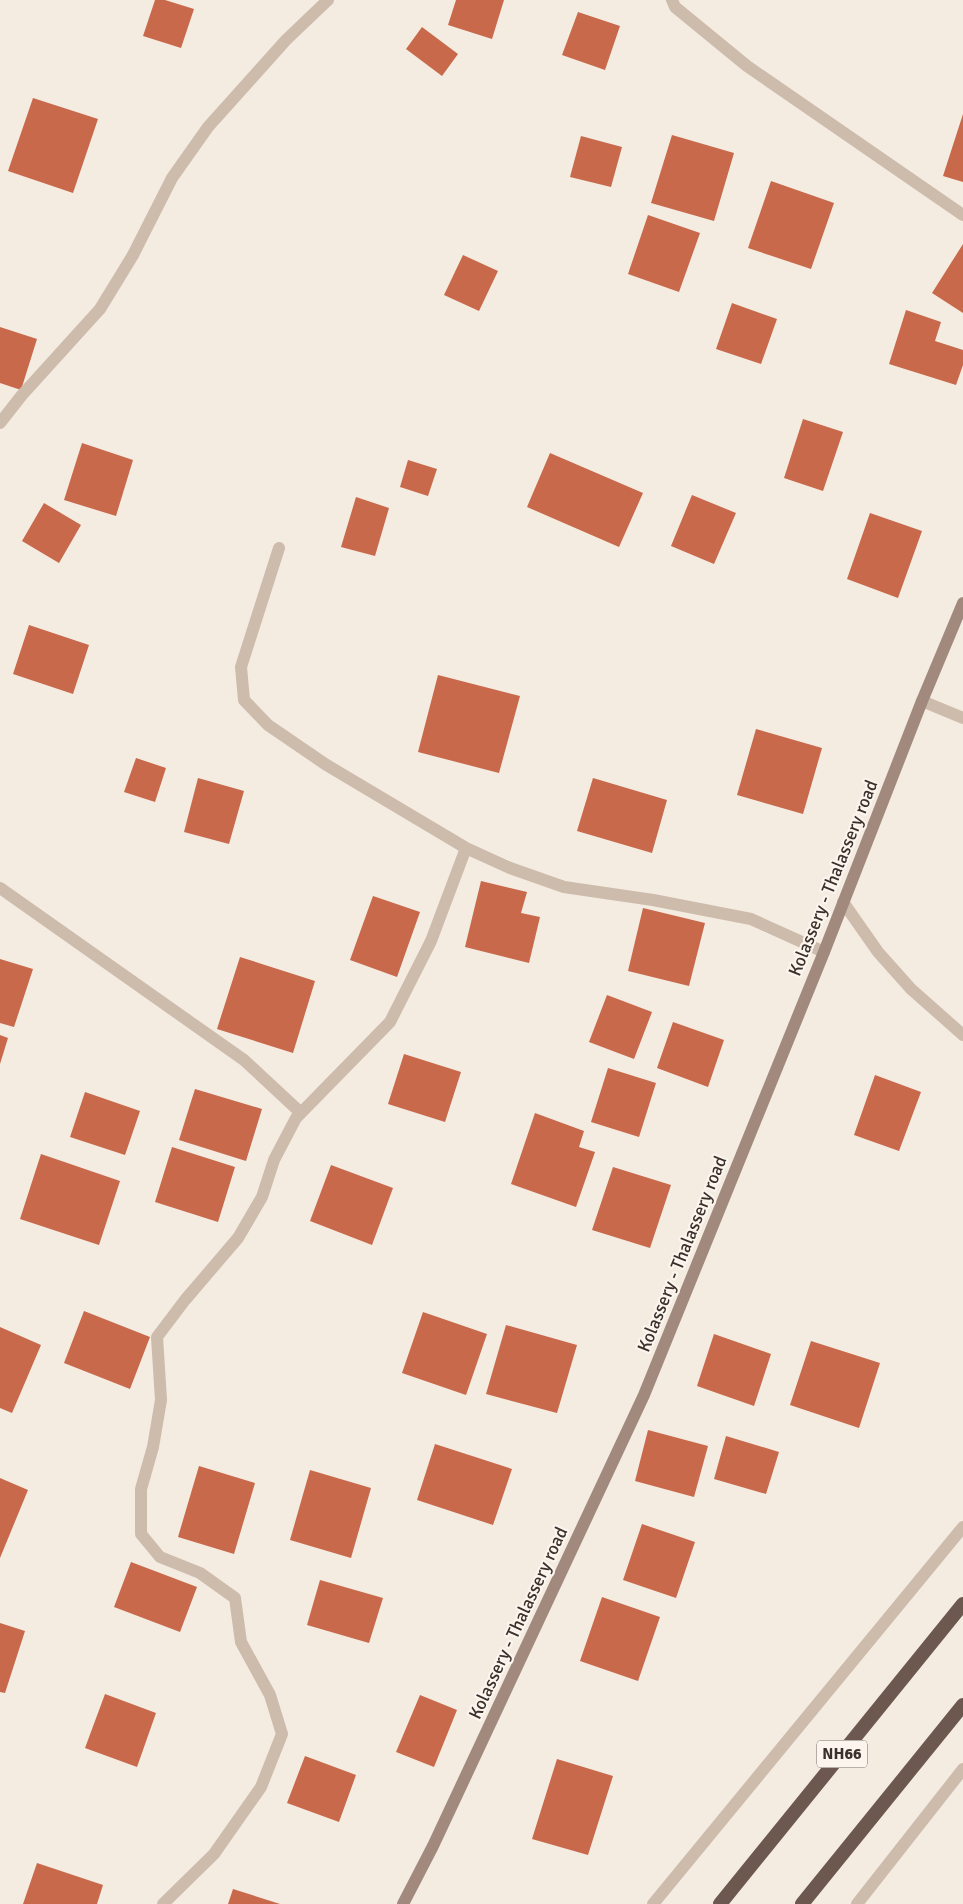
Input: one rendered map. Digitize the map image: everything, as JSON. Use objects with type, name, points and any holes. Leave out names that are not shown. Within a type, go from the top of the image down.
[{"type":"highway","name":"NH66","points":[[720,1904],[963,1604]]},
{"type":"highway","points":[[802,1904],[963,1705]]},
{"type":"main road","name":"Kolassery - Thalassery road","points":[[403,1904],[433,1846],[644,1395],[963,603]]},
{"type":"street","points":[[0,423],[22,395],[100,309],[132,255],[172,178],[208,127],[286,40],[328,0]]},
{"type":"street","points":[[672,0],[675,7],[747,66],[963,215]]},
{"type":"street","points":[[280,548],[241,667],[244,700],[268,725],[325,764],[466,848],[510,868],[564,887],[653,900],[751,919],[824,952]]},
{"type":"street","points":[[922,701],[963,718]]},
{"type":"street","points":[[163,1904],[214,1854],[261,1787],[282,1734],[270,1695],[240,1642],[235,1598],[200,1573],[160,1557],[141,1534],[141,1489],[153,1447],[161,1400],[157,1337],[185,1300],[238,1238],[262,1197],[274,1160],[296,1118],[390,1022],[431,941],[466,848]]},
{"type":"street","points":[[0,888],[244,1060],[301,1113]]},
{"type":"street","points":[[843,902],[878,952],[911,989],[963,1035]]},
{"type":"street","points":[[654,1904],[963,1527]]},
{"type":"street","points":[[857,1904],[963,1769]]},
{"type":"building","points":[[155,0],[165,0],[194,9],[181,48],[143,36]]},
{"type":"building","points":[[456,0],[504,0],[492,39],[448,25]]},
{"type":"building","points":[[578,12],[620,26],[605,70],[562,55]]},
{"type":"building","points":[[422,27],[458,54],[442,76],[406,49]]},
{"type":"building","points":[[33,98],[98,119],[73,193],[8,171]]},
{"type":"building","points":[[963,114],[963,182],[943,176]]},
{"type":"building","points":[[672,135],[734,153],[714,221],[651,203]]},
{"type":"building","points":[[581,136],[622,147],[611,187],[570,177]]},
{"type":"building","points":[[771,181],[834,203],[811,269],[748,248]]},
{"type":"building","points":[[648,215],[700,233],[679,292],[628,274]]},
{"type":"building","points":[[963,244],[963,313],[932,293]]},
{"type":"building","points":[[463,255],[498,271],[479,311],[444,295]]},
{"type":"building","points":[[732,303],[777,319],[761,364],[716,349]]},
{"type":"building","points":[[906,310],[941,322],[935,341],[963,350],[963,365],[956,385],[889,364]]},
{"type":"building","points":[[0,327],[37,339],[21,390],[0,383]]},
{"type":"building","points":[[803,419],[843,432],[823,491],[784,478]]},
{"type":"building","points":[[82,443],[133,460],[116,516],[64,500]]},
{"type":"building","points":[[550,453],[643,493],[619,547],[527,507]]},
{"type":"building","points":[[408,460],[437,469],[428,496],[400,487]]},
{"type":"building","points":[[692,495],[736,513],[714,564],[671,546]]},
{"type":"building","points":[[356,497],[389,508],[375,556],[341,547]]},
{"type":"building","points":[[44,503],[81,525],[59,563],[22,541]]},
{"type":"building","points":[[870,513],[922,531],[898,598],[847,579]]},
{"type":"building","points":[[29,625],[89,645],[73,694],[13,674]]},
{"type":"building","points":[[438,675],[520,696],[499,773],[418,752]]},
{"type":"building","points":[[756,729],[822,748],[803,814],[737,795]]},
{"type":"building","points":[[136,758],[166,768],[155,802],[124,792]]},
{"type":"building","points":[[198,778],[244,791],[229,844],[184,832]]},
{"type":"building","points":[[593,778],[667,800],[652,853],[577,831]]},
{"type":"building","points":[[481,881],[527,892],[521,913],[540,917],[529,963],[465,947]]},
{"type":"building","points":[[373,896],[420,912],[397,977],[350,960]]},
{"type":"building","points":[[643,908],[705,923],[689,986],[628,971]]},
{"type":"building","points":[[240,957],[315,981],[293,1053],[217,1029]]},
{"type":"building","points":[[0,959],[33,969],[14,1027],[0,1023]]},
{"type":"building","points":[[607,995],[652,1012],[634,1059],[589,1042]]},
{"type":"building","points":[[673,1022],[724,1040],[708,1087],[657,1068]]},
{"type":"building","points":[[0,1035],[8,1038],[0,1064]]},
{"type":"building","points":[[404,1054],[461,1072],[445,1122],[388,1104]]},
{"type":"building","points":[[608,1068],[656,1083],[639,1137],[591,1122]]},
{"type":"building","points":[[875,1075],[921,1092],[899,1151],[854,1135]]},
{"type":"building","points":[[195,1089],[262,1109],[246,1161],[179,1140]]},
{"type":"building","points":[[85,1092],[140,1111],[125,1155],[70,1137]]},
{"type":"building","points":[[535,1113],[584,1131],[579,1147],[595,1152],[576,1207],[511,1184]]},
{"type":"building","points":[[172,1147],[235,1167],[218,1222],[155,1202]]},
{"type":"building","points":[[41,1154],[120,1181],[99,1245],[20,1219]]},
{"type":"building","points":[[331,1165],[393,1188],[372,1245],[310,1221]]},
{"type":"building","points":[[613,1167],[671,1185],[650,1248],[592,1230]]},
{"type":"building","points":[[84,1311],[150,1337],[130,1389],[64,1363]]},
{"type":"building","points":[[423,1312],[487,1334],[466,1395],[402,1373]]},
{"type":"building","points":[[506,1325],[577,1345],[557,1413],[486,1394]]},
{"type":"building","points":[[0,1327],[41,1345],[12,1413],[0,1408]]},
{"type":"building","points":[[714,1334],[771,1354],[754,1406],[697,1386]]},
{"type":"building","points":[[811,1341],[880,1363],[859,1428],[790,1405]]},
{"type":"building","points":[[648,1430],[708,1446],[694,1497],[635,1481]]},
{"type":"building","points":[[726,1436],[779,1452],[766,1494],[714,1479]]},
{"type":"building","points":[[435,1444],[512,1469],[493,1525],[417,1500]]},
{"type":"building","points":[[199,1466],[255,1483],[234,1554],[178,1537]]},
{"type":"building","points":[[310,1470],[371,1488],[351,1558],[290,1540]]},
{"type":"building","points":[[0,1478],[28,1490],[0,1558]]},
{"type":"building","points":[[642,1524],[695,1542],[676,1598],[623,1580]]},
{"type":"building","points":[[131,1562],[197,1587],[180,1632],[114,1607]]},
{"type":"building","points":[[320,1580],[383,1598],[369,1643],[307,1625]]},
{"type":"building","points":[[602,1597],[660,1617],[638,1681],[580,1661]]},
{"type":"building","points":[[0,1623],[25,1631],[5,1693],[0,1692]]},
{"type":"building","points":[[105,1694],[156,1713],[137,1767],[85,1748]]},
{"type":"building","points":[[420,1695],[457,1710],[434,1767],[396,1752]]},
{"type":"building","points":[[305,1756],[356,1775],[339,1822],[287,1803]]},
{"type":"building","points":[[557,1759],[613,1776],[588,1855],[532,1839]]},
{"type":"building","points":[[37,1863],[103,1885],[97,1904],[23,1904]]},
{"type":"building","points":[[233,1889],[280,1904],[228,1904]]}]
